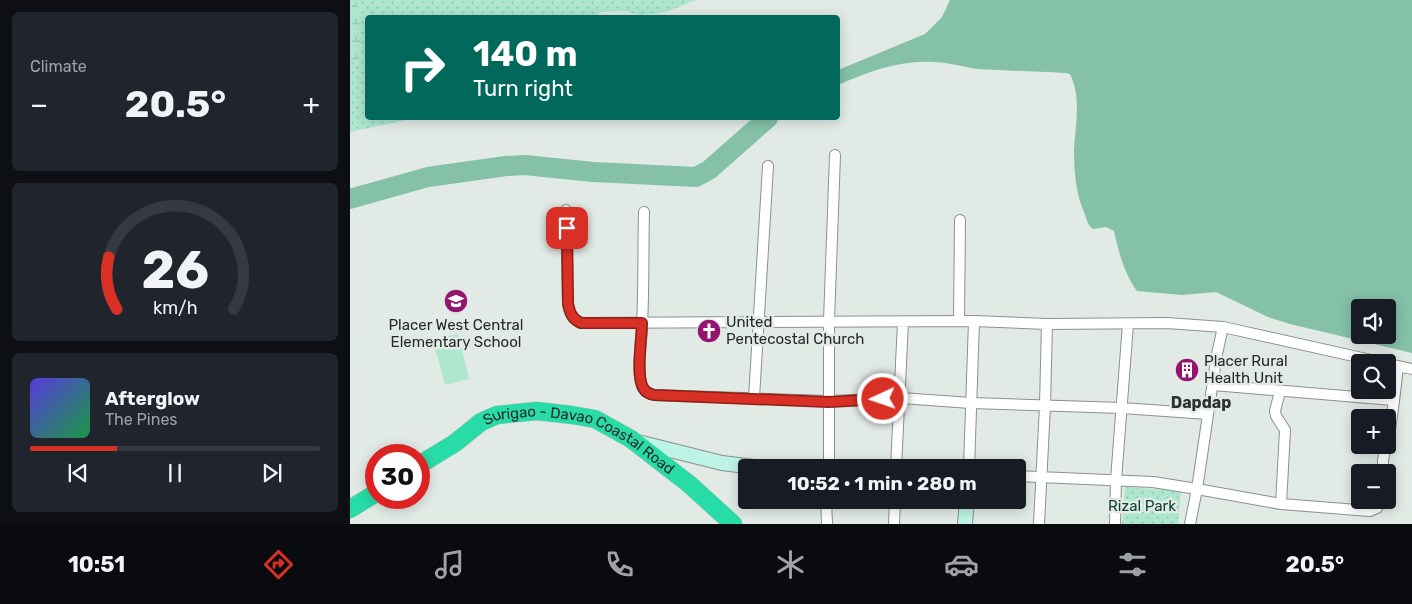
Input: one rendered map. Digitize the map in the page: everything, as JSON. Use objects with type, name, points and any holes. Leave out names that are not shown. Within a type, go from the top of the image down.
[{"type":"highway","name":"Surigao - Davao Coastal Road","points":[[430,458],[456,442],[481,422],[496,416],[517,413],[554,412],[595,419],[631,439],[689,484],[733,524]]},
{"type":"highway","points":[[350,508],[365,499]]},
{"type":"street","points":[[829,459],[829,322],[835,155]]},
{"type":"street","points":[[754,398],[757,322],[768,166]]},
{"type":"street","points":[[566,210],[568,304],[573,318],[581,323],[959,321],[1047,324],[1168,323],[1223,327],[1351,356]]},
{"type":"street","points":[[644,212],[639,374],[645,391],[654,395],[829,402],[901,398],[971,403],[1122,408],[1208,414]]},
{"type":"street","points":[[959,321],[960,220]]},
{"type":"street","points":[[969,459],[974,321]]},
{"type":"street","points":[[897,459],[901,398],[903,322]]},
{"type":"street","points":[[1039,524],[1047,324]]},
{"type":"street","points":[[1115,524],[1116,480],[1128,324]]},
{"type":"street","points":[[1190,524],[1198,489],[1217,354],[1223,327]]},
{"type":"street","points":[[1393,409],[1398,367],[1412,369]]},
{"type":"street","points":[[1213,385],[1393,400]]},
{"type":"street","points":[[1280,391],[1275,411],[1285,430],[1281,504]]},
{"type":"street","points":[[631,439],[652,446],[738,465]]},
{"type":"street","points":[[1026,476],[1153,482],[1281,504],[1370,511],[1375,509]]},
{"type":"street","points":[[826,509],[827,524]]},
{"type":"street","points":[[894,524],[895,509]]},
{"type":"street","points":[[965,524],[966,509]]},
{"type":"green space","points":[[350,0],[355,0],[358,6],[361,58],[350,63]]},
{"type":"green space","points":[[355,0],[696,0],[669,11],[639,15],[625,11],[600,12],[597,15],[365,15],[365,120],[406,120],[350,132],[350,63],[361,58],[358,6]]},
{"type":"green space","points":[[458,334],[469,379],[445,385],[433,340]]},
{"type":"green space","name":"Rizal Park","points":[[1125,487],[1181,491],[1178,524],[1122,524]]},
{"type":"shaded area","points":[[950,0],[1412,0],[1412,353],[1374,344],[1396,344],[1396,299],[1351,299],[1351,338],[1268,317],[1216,292],[1182,295],[1137,291],[1125,270],[1114,231],[1106,227],[1093,229],[1088,224],[1081,205],[1074,167],[1077,102],[1074,83],[1070,74],[978,69],[944,63],[920,62],[884,68],[840,84],[840,69],[925,34],[942,17]]},
{"type":"waterway","points":[[350,199],[428,177],[506,166],[525,165],[593,172],[696,177],[709,170],[766,120]]},
{"type":"place","name":"Placer West Central Elementary School","points":[[456,301]]},
{"type":"place","name":"United Pentecostal Church","points":[[709,331]]},
{"type":"place","name":"Placer Rural Health Unit","points":[[1187,370]]},
{"type":"district","name":"Dapdap","points":[[1201,402]]},
{"type":"route","points":[[567,228],[568,304],[570,313],[573,318],[581,323],[642,323],[639,374],[645,391],[654,395],[829,402],[883,399]]}]
